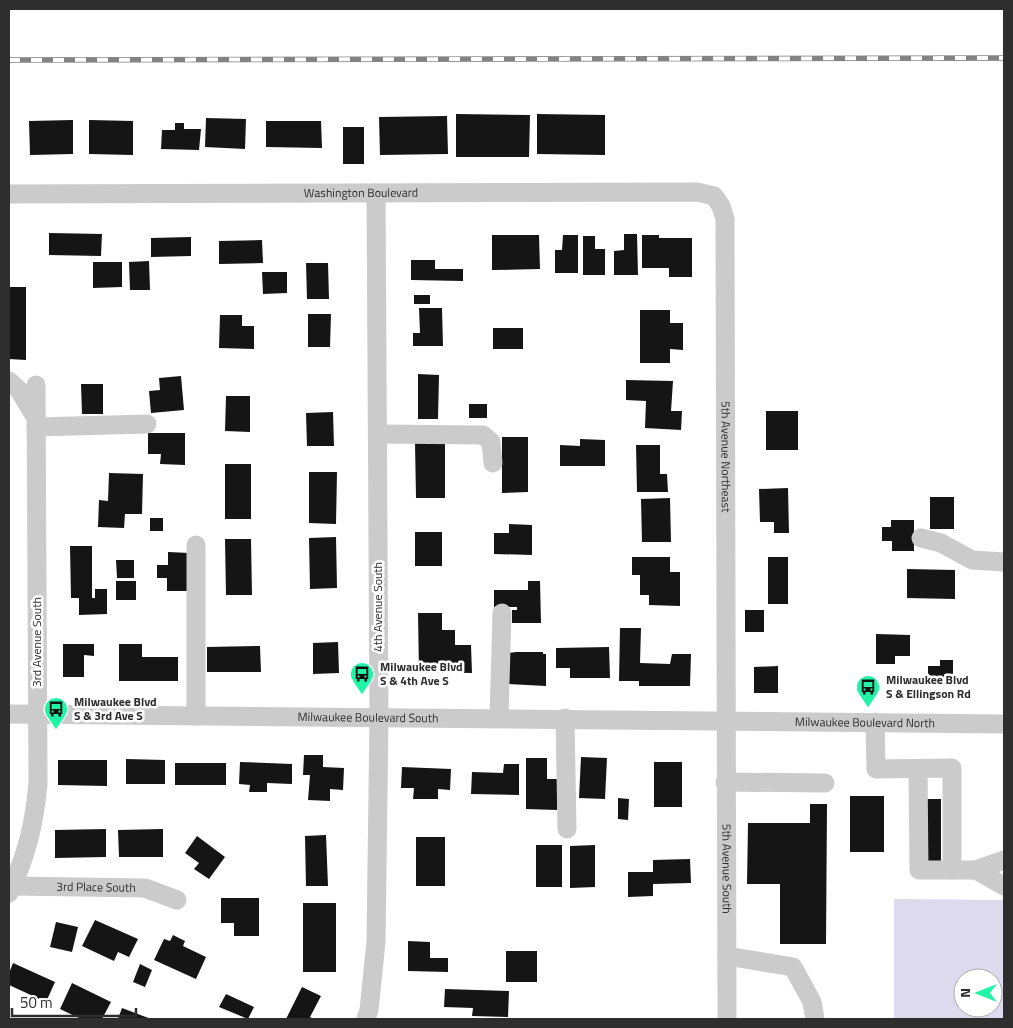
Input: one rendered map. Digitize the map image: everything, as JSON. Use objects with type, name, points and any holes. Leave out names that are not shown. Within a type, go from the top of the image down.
[{"type":"street","name":"Washington Boulevard","points":[[9,194],[697,192],[714,196]]},
{"type":"street","name":"4th Avenue South","points":[[366,1019],[369,1010],[376,942],[379,717],[376,193]]},
{"type":"street","name":"5th Avenue Northeast","points":[[714,196],[721,206],[725,219],[726,720]]},
{"type":"street","points":[[9,381],[19,390],[36,423],[147,424]]},
{"type":"street","name":"3rd Avenue South","points":[[10,889],[31,836],[38,784],[36,386]]},
{"type":"street","points":[[378,434],[484,435],[491,442],[493,463]]},
{"type":"street","points":[[921,538],[941,543],[972,560],[1004,562]]},
{"type":"street","points":[[196,545],[196,716]]},
{"type":"street","points":[[499,718],[502,613]]},
{"type":"street","name":"Milwaukee Boulevard South","points":[[9,714],[726,720]]},
{"type":"street","points":[[566,718],[567,829]]},
{"type":"street","name":"Milwaukee Boulevard North","points":[[726,720],[1004,724]]},
{"type":"street","name":"5th Avenue South","points":[[726,720],[727,1019]]},
{"type":"street","points":[[875,722],[876,769],[952,768],[952,870]]},
{"type":"street","points":[[918,769],[919,870],[976,870],[1004,860]]},
{"type":"street","points":[[725,782],[825,783]]},
{"type":"street","points":[[976,870],[1004,886]]},
{"type":"street","name":"3rd Place South","points":[[10,889],[145,888],[177,900]]},
{"type":"street","points":[[726,954],[733,957],[793,967],[812,1002],[815,1019]]},
{"type":"shaded area","points":[[894,899],[1004,900],[1004,1019],[894,1019]]},
{"type":"building","points":[[456,114],[530,115],[529,157],[456,157]]},
{"type":"building","points":[[537,114],[605,115],[605,155],[537,154]]},
{"type":"building","points":[[447,116],[448,154],[380,155],[379,117]]},
{"type":"building","points":[[206,118],[246,119],[245,149],[205,147]]},
{"type":"building","points":[[73,120],[73,154],[30,155],[29,121]]},
{"type":"building","points":[[89,120],[133,121],[133,155],[89,154]]},
{"type":"building","points":[[266,121],[321,121],[322,148],[266,147]]},
{"type":"building","points":[[175,123],[184,123],[184,129],[201,129],[199,150],[161,149],[162,130],[175,130]]},
{"type":"building","points":[[343,127],[364,127],[364,164],[343,164]]},
{"type":"building","points":[[49,233],[102,234],[101,256],[49,255]]},
{"type":"building","points":[[624,234],[637,234],[638,275],[614,275],[614,251],[624,250]]},
{"type":"building","points":[[492,235],[539,235],[540,269],[492,270]]},
{"type":"building","points":[[563,235],[578,235],[578,273],[555,273],[555,250],[562,250]]},
{"type":"building","points":[[642,235],[659,235],[659,238],[692,238],[692,277],[669,277],[669,268],[642,268]]},
{"type":"building","points":[[583,236],[595,236],[595,249],[605,249],[605,275],[583,275]]},
{"type":"building","points":[[191,237],[191,256],[151,257],[151,238]]},
{"type":"building","points":[[262,240],[263,263],[219,264],[219,241]]},
{"type":"building","points":[[411,260],[435,260],[435,269],[463,269],[463,281],[411,280]]},
{"type":"building","points":[[149,261],[150,290],[130,290],[129,262]]},
{"type":"building","points":[[93,262],[122,262],[122,287],[93,288]]},
{"type":"building","points":[[306,263],[328,263],[329,299],[307,299]]},
{"type":"building","points":[[262,272],[287,272],[287,293],[263,294]]},
{"type":"building","points":[[9,287],[26,287],[26,360],[9,359]]},
{"type":"building","points":[[414,295],[430,295],[430,304],[414,304]]},
{"type":"building","points":[[419,308],[442,308],[443,346],[413,346],[413,333],[420,333]]},
{"type":"building","points":[[640,310],[670,310],[670,323],[683,323],[683,350],[670,349],[670,363],[640,363]]},
{"type":"building","points":[[308,314],[331,314],[330,347],[308,347]]},
{"type":"building","points":[[220,315],[242,315],[242,326],[254,326],[254,349],[219,348]]},
{"type":"building","points":[[493,328],[523,328],[523,349],[493,349]]},
{"type":"building","points":[[418,374],[439,375],[438,419],[418,419]]},
{"type":"building","points":[[181,376],[184,410],[151,413],[149,391],[160,390],[159,378]]},
{"type":"building","points":[[626,380],[673,381],[671,411],[682,411],[681,430],[645,428],[646,401],[626,400]]},
{"type":"building","points":[[81,384],[103,384],[103,414],[82,414]]},
{"type":"building","points":[[226,396],[250,396],[250,432],[225,431]]},
{"type":"building","points":[[469,404],[487,404],[487,418],[469,418]]},
{"type":"building","points":[[766,411],[798,411],[798,450],[766,450]]},
{"type":"building","points":[[333,412],[334,446],[307,446],[306,413]]},
{"type":"building","points":[[148,433],[185,433],[185,465],[160,464],[161,454],[148,454]]},
{"type":"building","points":[[502,437],[528,437],[528,492],[502,493]]},
{"type":"building","points":[[580,439],[605,440],[605,466],[560,466],[560,445],[580,446]]},
{"type":"building","points":[[415,443],[445,443],[445,498],[416,498]]},
{"type":"building","points":[[636,445],[660,445],[660,474],[667,474],[668,492],[637,492]]},
{"type":"building","points":[[225,464],[251,464],[251,519],[225,519]]},
{"type":"building","points":[[309,472],[337,472],[336,524],[309,523]]},
{"type":"building","points":[[109,473],[143,474],[142,514],[125,514],[124,528],[98,527],[99,500],[108,501]]},
{"type":"building","points":[[788,488],[789,533],[774,533],[774,522],[760,522],[759,489]]},
{"type":"building","points":[[930,497],[954,497],[954,529],[930,529]]},
{"type":"building","points":[[670,498],[671,542],[642,542],[641,499]]},
{"type":"building","points":[[150,518],[163,518],[163,531],[150,531]]},
{"type":"building","points":[[891,520],[914,520],[914,551],[892,551],[892,541],[882,541],[882,527],[891,527]]},
{"type":"building","points":[[509,524],[532,525],[532,555],[494,554],[494,533],[509,533]]},
{"type":"building","points":[[415,532],[442,532],[442,566],[415,566]]},
{"type":"building","points":[[336,537],[337,588],[310,589],[309,538]]},
{"type":"building","points":[[225,539],[251,539],[252,595],[226,595]]},
{"type":"building","points":[[70,546],[92,546],[92,598],[95,598],[95,589],[107,589],[107,614],[79,615],[79,598],[71,598]]},
{"type":"building","points":[[168,552],[190,553],[189,591],[167,591],[167,578],[157,578],[157,565],[168,565]]},
{"type":"building","points":[[632,557],[670,557],[670,572],[680,572],[680,606],[649,605],[649,595],[640,595],[640,575],[632,575]]},
{"type":"building","points":[[768,557],[788,557],[788,604],[768,604]]},
{"type":"building","points":[[116,560],[134,560],[134,578],[117,578]]},
{"type":"building","points":[[907,569],[955,570],[955,599],[907,598]]},
{"type":"building","points":[[116,581],[136,581],[136,600],[116,600]]},
{"type":"building","points":[[528,581],[540,581],[541,623],[512,623],[512,610],[517,610],[517,607],[494,607],[494,590],[528,590]]},
{"type":"building","points":[[745,610],[764,610],[764,632],[745,632]]},
{"type":"building","points":[[418,613],[442,613],[442,630],[455,630],[455,645],[471,645],[472,673],[419,672]]},
{"type":"building","points":[[620,628],[641,628],[640,663],[670,664],[672,654],[691,654],[690,686],[639,686],[639,681],[619,681]]},
{"type":"building","points":[[876,634],[910,635],[910,656],[895,656],[895,664],[876,664]]},
{"type":"building","points":[[338,642],[339,673],[313,674],[313,643]]},
{"type":"building","points":[[63,644],[94,644],[94,656],[84,655],[84,677],[63,677]]},
{"type":"building","points":[[119,644],[142,644],[142,657],[178,657],[178,681],[119,681]]},
{"type":"building","points":[[260,646],[261,672],[207,672],[207,647]]},
{"type":"building","points":[[609,647],[610,678],[570,678],[570,668],[556,668],[556,648]]},
{"type":"building","points":[[543,652],[543,654],[546,654],[546,686],[508,684],[508,653]]},
{"type":"building","points":[[940,660],[953,660],[953,685],[928,684],[928,666],[940,666]]},
{"type":"building","points":[[778,666],[778,693],[754,693],[754,667]]},
{"type":"building","points":[[304,755],[323,755],[323,767],[344,768],[343,790],[330,789],[330,801],[308,800],[310,775],[303,775]]},
{"type":"building","points":[[581,757],[607,758],[605,799],[579,798]]},
{"type":"building","points":[[526,758],[547,758],[547,779],[557,779],[557,810],[526,809]]},
{"type":"building","points":[[126,759],[165,760],[165,784],[126,784]]},
{"type":"building","points":[[58,760],[107,760],[107,786],[58,785]]},
{"type":"building","points":[[240,762],[292,764],[292,784],[267,783],[267,792],[249,792],[250,785],[239,784]]},
{"type":"building","points":[[654,762],[682,762],[682,807],[654,807]]},
{"type":"building","points":[[175,763],[226,763],[226,785],[175,785]]},
{"type":"building","points":[[504,764],[519,764],[519,795],[471,794],[472,772],[503,773]]},
{"type":"building","points":[[402,767],[451,769],[450,790],[438,789],[438,799],[413,799],[414,788],[401,788]]},
{"type":"building","points":[[850,796],[884,796],[884,852],[850,852]]},
{"type":"building","points":[[618,798],[629,799],[628,820],[618,819]]},
{"type":"building","points":[[925,799],[941,799],[941,868],[925,868]]},
{"type":"building","points":[[810,804],[827,804],[826,944],[780,944],[780,884],[747,884],[748,823],[810,823]]},
{"type":"building","points":[[106,829],[106,857],[55,858],[55,830]]},
{"type":"building","points":[[163,829],[163,857],[119,857],[118,830]]},
{"type":"building","points":[[326,835],[328,886],[306,886],[305,836]]},
{"type":"building","points":[[197,836],[225,857],[209,879],[194,869],[199,863],[185,853]]},
{"type":"building","points":[[416,837],[445,837],[445,886],[416,886]]},
{"type":"building","points":[[536,845],[562,845],[562,887],[536,887]]},
{"type":"building","points":[[595,845],[595,887],[570,888],[570,846]]},
{"type":"building","points":[[690,859],[691,883],[653,884],[653,896],[628,897],[628,872],[653,872],[653,860]]},
{"type":"building","points":[[221,898],[259,898],[259,936],[234,936],[234,923],[221,923]]},
{"type":"building","points":[[303,903],[336,903],[336,972],[303,972]]},
{"type":"building","points":[[95,920],[138,939],[129,957],[118,952],[114,961],[82,946]]},
{"type":"building","points":[[56,922],[78,927],[72,952],[50,947]]},
{"type":"building","points":[[173,935],[185,941],[183,946],[206,957],[196,979],[154,960],[164,939],[170,941]]},
{"type":"building","points":[[408,941],[430,942],[430,958],[448,958],[448,972],[408,971]]},
{"type":"building","points":[[506,951],[537,951],[537,982],[506,982]]},
{"type":"building","points":[[13,963],[55,982],[46,1002],[9,985],[9,973]]},
{"type":"building","points":[[140,964],[152,970],[145,987],[133,982]]},
{"type":"building","points":[[72,983],[111,1002],[102,1019],[81,1019],[60,1009]]},
{"type":"building","points":[[302,987],[321,996],[310,1017],[314,1019],[286,1019]]},
{"type":"building","points":[[445,989],[509,991],[508,1017],[472,1016],[473,1008],[444,1007]]},
{"type":"building","points":[[226,994],[254,1007],[248,1019],[219,1007]]},
{"type":"building","points":[[122,1008],[151,1019],[118,1019]]},
{"type":"railway","points":[[9,60],[1004,58]]},
{"type":"place","name":"Milwaukee Blvd S & 4th Ave S","points":[[362,695]]},
{"type":"place","name":"Milwaukee Blvd S & Ellingson Rd","points":[[868,708]]},
{"type":"place","name":"Milwaukee Blvd S & 3rd Ave S","points":[[56,730]]}]
